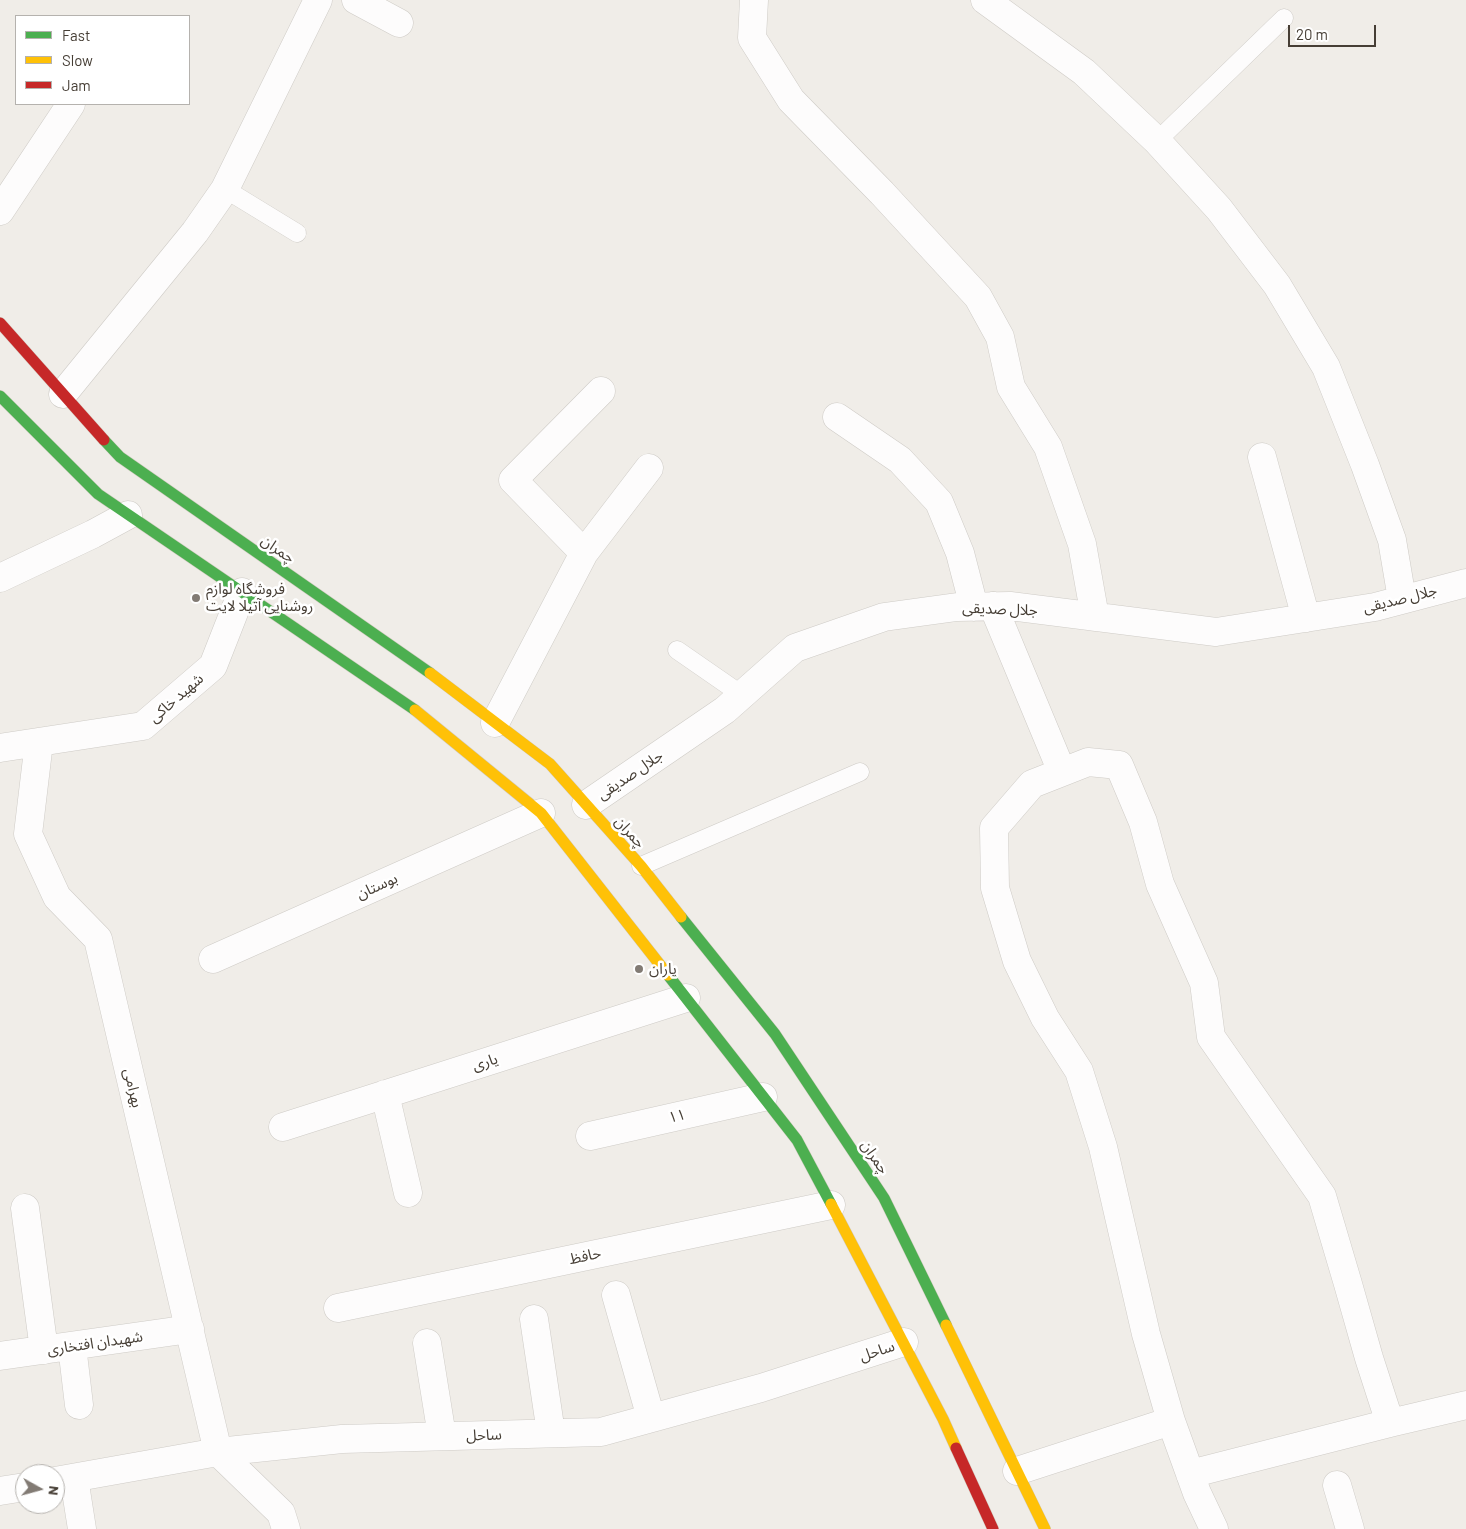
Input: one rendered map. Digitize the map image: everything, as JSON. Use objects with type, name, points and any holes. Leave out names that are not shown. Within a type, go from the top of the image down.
[{"type":"main road","name":"چمران","points":[[0,323],[120,458],[432,675],[550,764],[641,866],[775,1034],[884,1198],[1045,1529]]},
{"type":"main road","points":[[0,396],[98,494],[409,705],[541,813],[797,1140],[944,1418],[993,1529]]},
{"type":"street","points":[[64,394],[195,232],[225,189],[318,0]]},
{"type":"street","points":[[356,0],[399,24]]},
{"type":"street","points":[[754,0],[752,38],[791,100],[882,193],[978,297],[1000,337],[1011,387],[1048,447],[1082,544],[1095,617]]},
{"type":"street","points":[[985,0],[1084,72],[1157,141],[1219,209],[1277,285],[1326,367],[1365,465],[1392,540],[1402,599]]},
{"type":"street","points":[[0,212],[70,105]]},
{"type":"street","points":[[584,553],[513,480],[601,391]]},
{"type":"street","points":[[837,417],[900,460],[939,502],[984,606],[1062,772]]},
{"type":"street","points":[[1262,457],[1306,618]]},
{"type":"street","points":[[495,723],[584,553],[649,468]]},
{"type":"street","points":[[0,578],[93,534],[128,515]]},
{"type":"street","name":"جلال صدیقی","points":[[586,805],[725,710],[795,648],[884,617],[957,606],[1010,606],[1216,632],[1375,607],[1466,582]]},
{"type":"street","name":"شهید خاکی","points":[[0,748],[143,726],[213,666],[242,592]]},
{"type":"street","name":"بهرامی","points":[[39,742],[28,834],[57,897],[98,939],[218,1452]]},
{"type":"street","points":[[1214,1529],[1170,1421],[1146,1334],[1103,1147],[1079,1071],[1045,1018],[1017,961],[995,888],[994,828],[1032,784],[1088,762],[1119,765],[1143,822],[1160,884],[1204,983],[1211,1037],[1322,1196],[1390,1423]]},
{"type":"street","name":"بوستان","points":[[213,959],[541,813]]},
{"type":"street","name":"یاری","points":[[284,1127],[686,998]]},
{"type":"street","points":[[385,1094],[408,1193]]},
{"type":"street","name":"۱۱","points":[[590,1136],[763,1097]]},
{"type":"street","name":"حافظ","points":[[338,1308],[831,1205]]},
{"type":"street","points":[[24,1208],[44,1350]]},
{"type":"street","points":[[616,1295],[651,1418]]},
{"type":"street","points":[[534,1319],[551,1433]]},
{"type":"street","name":"شهیدان افتخاری","points":[[0,1356],[190,1329]]},
{"type":"street","name":"ساحل","points":[[65,1480],[218,1452],[342,1439],[601,1432],[761,1388],[904,1342]]},
{"type":"street","points":[[427,1343],[442,1436]]},
{"type":"street","points":[[72,1346],[79,1405]]},
{"type":"street","points":[[1190,1474],[1466,1404]]},
{"type":"street","points":[[1017,1471],[1170,1421]]},
{"type":"street","points":[[218,1452],[282,1513],[286,1529]]},
{"type":"street","points":[[65,1483],[82,1529]]},
{"type":"street","points":[[1337,1485],[1350,1529]]},
{"type":"street","points":[[0,1491],[15,1489]]},
{"type":"lane","points":[[1157,141],[1284,18]]},
{"type":"lane","points":[[225,189],[296,233]]},
{"type":"lane","points":[[677,650],[742,695]]},
{"type":"lane","points":[[641,866],[860,772]]},
{"type":"traffic: fast","points":[[0,396],[98,494],[415,710]]},
{"type":"traffic: fast","points":[[104,440],[120,457],[430,673]]},
{"type":"traffic: fast","points":[[681,917],[775,1034],[884,1198],[946,1325]]},
{"type":"traffic: fast","points":[[668,975],[797,1140],[831,1204]]},
{"type":"traffic: slow","points":[[430,673],[550,764],[641,866],[681,917]]},
{"type":"traffic: slow","points":[[415,710],[541,813],[668,975]]},
{"type":"traffic: slow","points":[[831,1204],[943,1419],[956,1448]]},
{"type":"traffic: slow","points":[[946,1325],[1045,1529]]},
{"type":"traffic: jam","points":[[0,323],[104,440]]},
{"type":"traffic: jam","points":[[956,1448],[993,1529]]},
{"type":"place","name":"فروشگاه لوازم روشنایی آتیلا لایت","points":[[196,598]]},
{"type":"place","name":"یاران","points":[[639,969]]}]
